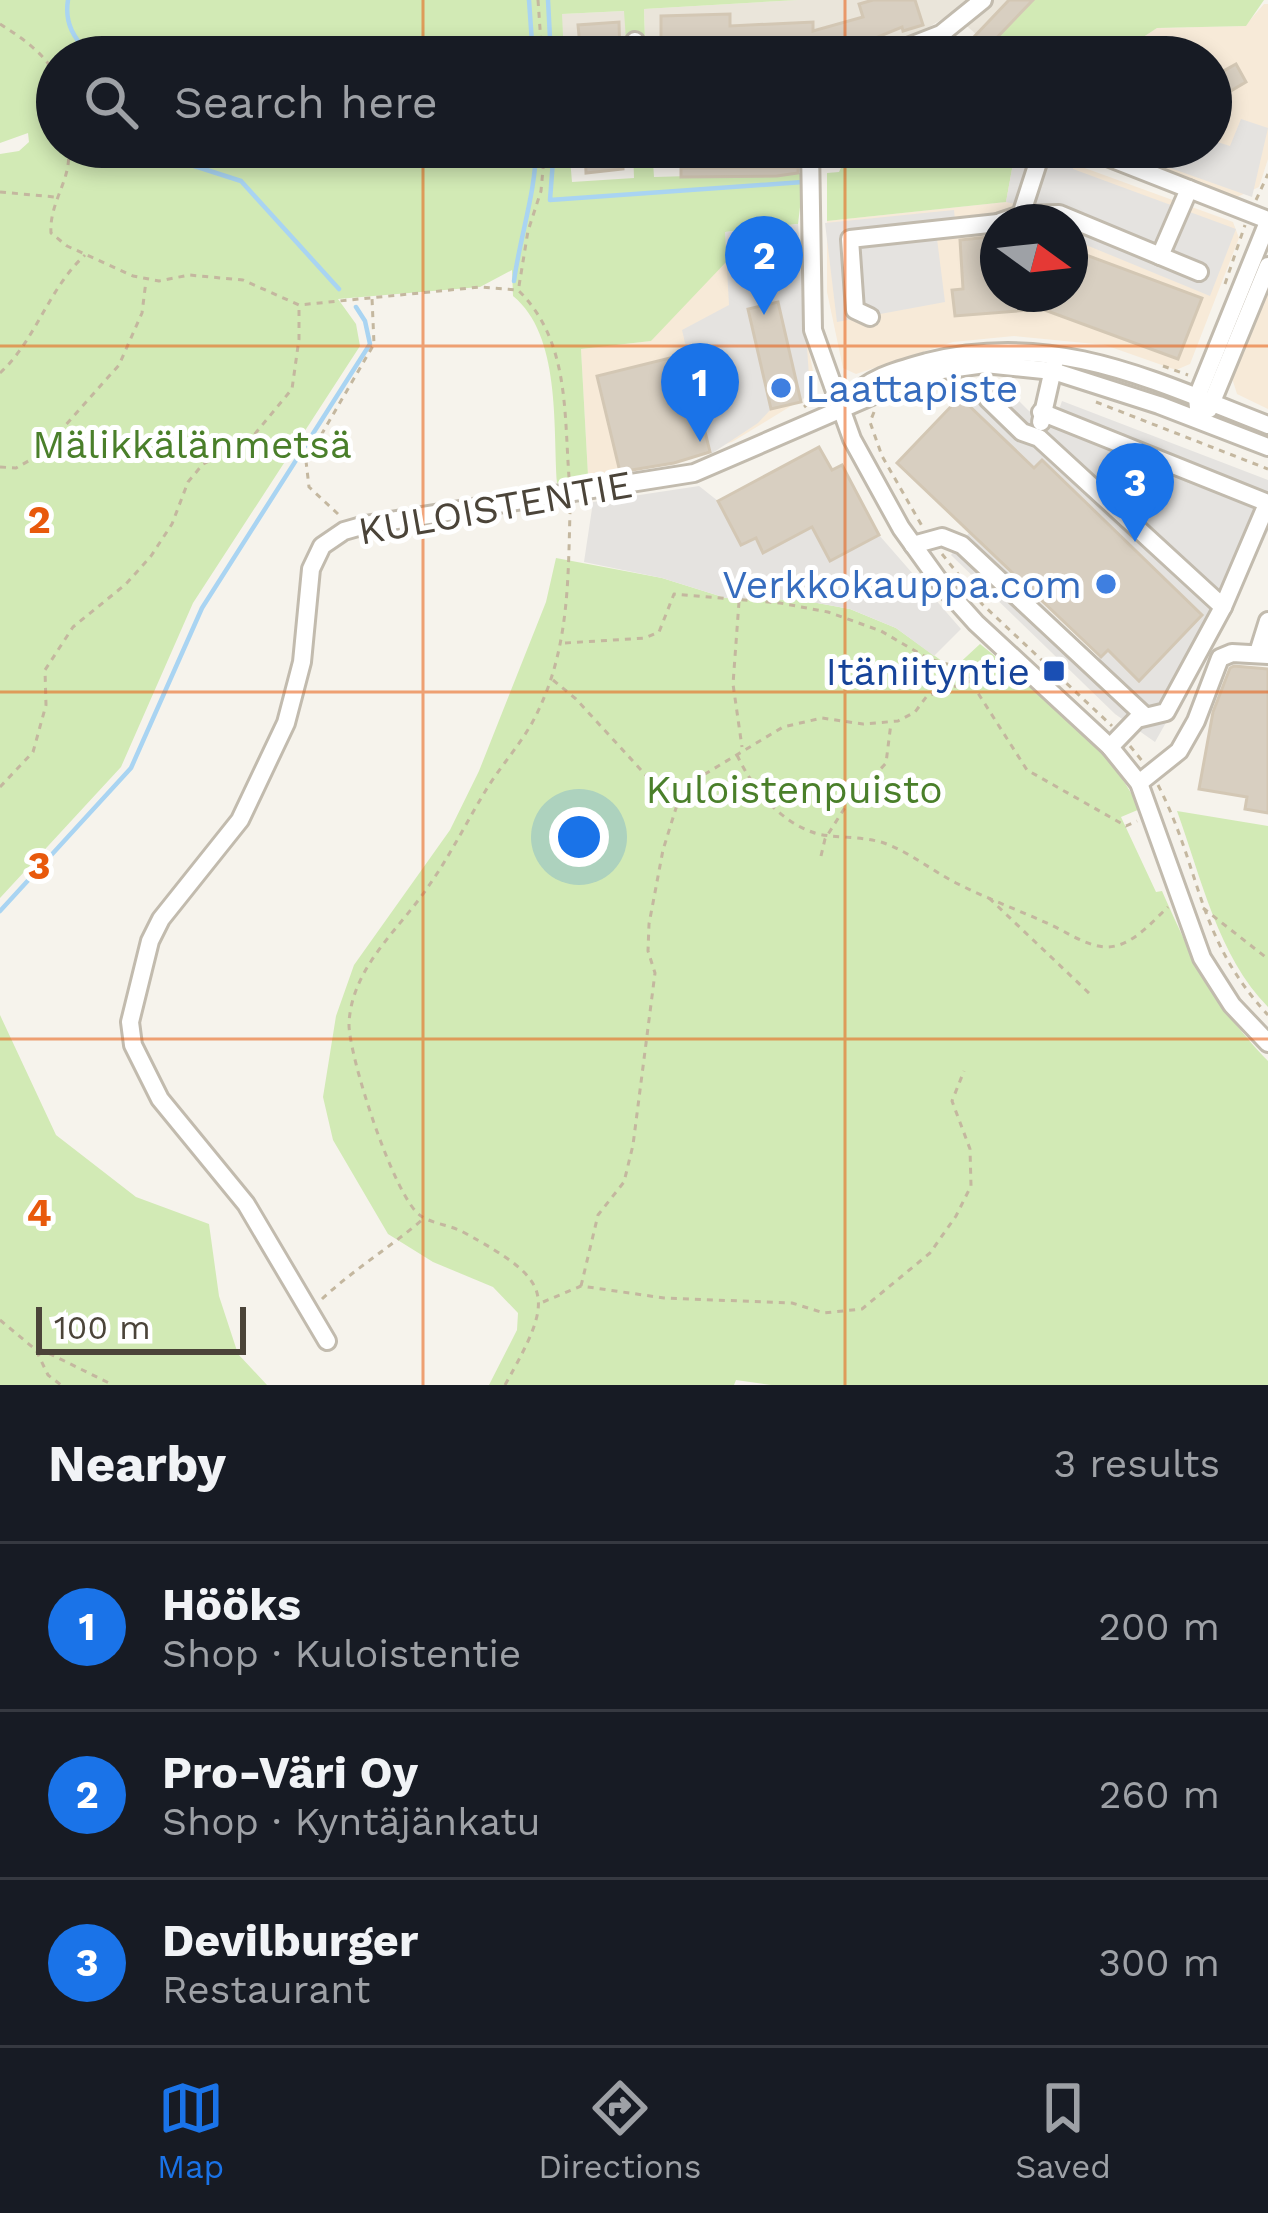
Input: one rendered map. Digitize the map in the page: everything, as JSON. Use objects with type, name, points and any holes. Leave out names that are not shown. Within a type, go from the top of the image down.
[{"type":"street","points":[[936,36],[983,0]]},
{"type":"street","points":[[810,168],[813,330],[866,466],[913,545],[965,612],[1110,747],[1139,783],[1202,958],[1232,1005],[1268,1043]]},
{"type":"street","points":[[1025,204],[1036,168]]},
{"type":"street","points":[[1136,168],[1268,221],[1199,421]]},
{"type":"street","points":[[1160,256],[1189,189]]},
{"type":"street","points":[[870,317],[855,310],[850,238],[980,224]]},
{"type":"street","points":[[1088,226],[1199,272]]},
{"type":"street","points":[[1205,400],[1268,266]]},
{"type":"street","points":[[1039,439],[1055,362]]},
{"type":"street","name":"KULOISTENTIE","points":[[1055,362],[1268,447]]},
{"type":"street","name":"KULOISTENTIE","points":[[327,1341],[246,1204],[160,1099],[133,1045],[130,1022],[149,941],[176,897],[240,820],[286,724],[297,694],[311,569],[322,546],[344,531],[694,472],[925,375],[966,365],[1055,362],[1133,373],[1268,425]]},
{"type":"street","points":[[988,399],[1022,432],[1039,439],[1223,607]]},
{"type":"street","points":[[1041,412],[1268,503],[1223,607],[1166,712],[1145,716],[1110,747]]},
{"type":"street","points":[[913,545],[942,537],[962,544],[1145,716]]},
{"type":"street","points":[[1139,783],[1179,751],[1220,658],[1232,653],[1263,654],[1268,621]]},
{"type":"path","points":[[538,0],[541,36]]},
{"type":"path","points":[[0,24],[36,51]]},
{"type":"path","points":[[69,168],[50,210],[51,233],[85,255],[146,279],[189,274],[243,280],[299,305],[480,286],[518,290],[542,318],[560,357],[570,493],[569,589],[562,644],[551,679],[532,722],[429,887],[366,965],[349,1022],[355,1069],[413,1210],[423,1219],[461,1231],[535,1282],[541,1303],[528,1344],[505,1385]]},
{"type":"path","points":[[518,290],[543,168]]},
{"type":"path","points":[[1222,290],[1268,174]]},
{"type":"path","points":[[0,192],[57,197]]},
{"type":"path","points":[[0,374],[24,349],[68,271],[85,255]]},
{"type":"path","points":[[0,467],[16,468],[39,454],[118,365],[142,314],[146,279]]},
{"type":"path","points":[[344,531],[332,505],[309,487],[306,461],[374,344],[371,296]]},
{"type":"path","points":[[0,787],[33,752],[46,705],[46,670],[73,627],[126,584],[151,556],[172,524],[188,482],[203,464],[249,441],[292,389],[299,305]]},
{"type":"path","points":[[804,407],[820,392]]},
{"type":"path","points":[[562,644],[645,638],[659,632],[674,594],[828,612],[881,631],[929,659],[962,668],[1027,770],[1126,826],[1139,820]]},
{"type":"path","points":[[739,602],[733,685],[743,749]]},
{"type":"path","points":[[551,679],[576,699],[676,808]]},
{"type":"path","points":[[581,1286],[598,1215],[625,1182],[633,1145],[656,974],[648,951],[649,924],[662,850],[676,808],[705,773],[783,727],[821,718],[862,724],[891,722],[915,712],[927,696],[971,681]]},
{"type":"path","points":[[820,856],[844,809],[886,763],[891,722]]},
{"type":"path","points":[[736,753],[749,782],[773,807],[816,834],[865,837],[900,849],[988,897],[1097,946],[1114,947],[1141,932],[1169,906]]},
{"type":"path","points":[[988,897],[1091,995]]},
{"type":"path","points":[[1202,908],[1268,959]]},
{"type":"path","points":[[541,1303],[581,1286],[664,1298],[792,1304],[824,1313],[862,1310],[930,1252],[971,1186],[970,1149],[952,1101],[964,1071]]},
{"type":"path","points":[[309,1311],[349,1273],[423,1219]]},
{"type":"path","points":[[0,1320],[31,1345],[113,1385]]},
{"type":"path","points":[[31,1345],[48,1376],[62,1385]]},
{"type":"shaded area","points":[[798,0],[1015,0],[977,35],[952,13],[911,36],[645,36],[644,9]]},
{"type":"shaded area","points":[[1268,4],[1268,159],[1259,187],[1237,197],[1158,168],[1232,168],[1232,36],[1145,36],[1157,28],[1245,26]]},
{"type":"shaded area","points":[[625,11],[626,36],[563,36],[561,14]]},
{"type":"shaded area","points":[[1241,119],[1268,128],[1252,197],[1170,168],[1232,168],[1232,141]]},
{"type":"shaded area","points":[[1012,168],[1085,168],[1233,222],[1239,238],[1190,364],[1176,370],[1105,345],[1014,336],[953,342],[856,374],[843,368],[827,292],[827,221],[980,205],[980,312],[1088,312],[1088,204],[986,204],[1005,202]]},
{"type":"shaded area","points":[[1012,168],[1073,168],[1236,229],[1210,296],[1088,246],[1088,204],[1006,202]]},
{"type":"shaded area","points":[[954,210],[955,221],[935,223],[945,302],[837,322],[825,223]]},
{"type":"shaded area","points":[[798,224],[810,389],[801,402],[778,302],[748,308],[771,409],[711,454],[682,330],[729,305],[725,232]]},
{"type":"shaded area","points":[[725,232],[799,304],[817,390],[732,442],[644,468],[588,475],[581,349],[651,341]]},
{"type":"shaded area","points":[[1268,291],[1268,409],[1237,394],[1232,378]]},
{"type":"shaded area","points":[[1005,387],[1029,411],[1054,424],[1062,401],[1268,480],[1268,531],[1238,595],[1155,742],[1115,714],[951,555],[969,533],[1098,658],[1108,650],[1139,680],[1201,616],[1042,461],[1034,468],[968,405],[985,388]]},
{"type":"shaded area","points":[[699,486],[718,501],[741,545],[756,538],[763,552],[812,527],[831,561],[879,535],[961,629],[934,656],[896,628],[850,609],[801,600],[726,598],[662,578],[584,562],[593,502]]},
{"type":"green space","name":"Mälikkälänmetsä","points":[[0,0],[798,0],[644,9],[645,36],[626,36],[624,11],[562,14],[563,36],[36,36],[36,168],[571,168],[572,182],[634,178],[634,168],[653,168],[654,177],[804,173],[798,224],[726,232],[728,260],[651,341],[581,349],[588,475],[557,483],[547,357],[529,313],[513,296],[512,270],[480,287],[338,299],[356,324],[360,346],[193,603],[121,767],[0,898],[0,154],[19,151],[29,142],[28,133],[0,143]]},
{"type":"green space","points":[[1015,0],[1264,0],[1246,26],[1157,28],[1145,36],[978,36]]},
{"type":"green space","points":[[841,168],[1012,168],[1006,202],[827,221],[827,173]]},
{"type":"green space","name":"Kuloistenpuisto","points":[[556,558],[662,578],[726,598],[801,600],[850,609],[896,628],[953,669],[980,644],[1069,719],[1109,761],[1140,809],[1121,817],[1156,892],[1162,891],[1219,1001],[1268,1061],[1268,1385],[771,1385],[736,1380],[734,1385],[489,1385],[517,1330],[518,1313],[493,1287],[433,1262],[388,1234],[333,1140],[323,1097],[336,1016],[354,965],[450,830],[479,771],[546,602]]},
{"type":"green space","points":[[1177,811],[1268,826],[1268,1007],[1224,940]]},
{"type":"green space","points":[[0,1015],[56,1135],[136,1197],[209,1224],[219,1296],[238,1354],[267,1385],[0,1385]]},
{"type":"building","points":[[915,0],[923,25],[880,36],[661,36],[661,16],[730,14],[730,26],[813,22],[813,31],[863,17],[859,4]]},
{"type":"building","points":[[1009,0],[1033,0],[998,36],[975,36]]},
{"type":"building","points":[[619,22],[619,36],[579,36],[578,25]]},
{"type":"building","points":[[1236,64],[1246,82],[1232,90],[1232,66]]},
{"type":"building","points":[[586,168],[623,168],[623,169],[586,173]]},
{"type":"building","points":[[681,168],[798,168],[798,173],[777,176],[681,177]]},
{"type":"building","points":[[980,238],[980,312],[1005,312],[955,316],[952,290],[963,289],[960,240]]},
{"type":"building","points":[[1088,256],[1202,298],[1178,359],[1050,312],[1088,312]]},
{"type":"building","points":[[778,302],[801,402],[771,409],[748,309]]},
{"type":"building","points":[[686,354],[710,452],[620,472],[597,376]]},
{"type":"building","points":[[960,397],[1034,468],[1042,460],[1202,615],[1139,681],[1108,650],[1101,657],[897,463]]},
{"type":"building","points":[[819,447],[832,470],[842,465],[879,535],[830,561],[812,527],[763,553],[756,538],[741,545],[718,501]]},
{"type":"building","points":[[1234,666],[1268,669],[1268,813],[1245,809],[1247,797],[1199,789],[1213,712]]},
{"type":"waterway","points":[[68,0],[75,36]]},
{"type":"waterway","points":[[529,0],[532,36]]},
{"type":"waterway","points":[[548,0],[550,36]]},
{"type":"waterway","points":[[201,168],[241,181],[339,289]]},
{"type":"waterway","points":[[514,281],[534,168]]},
{"type":"waterway","points":[[552,168],[550,200],[803,182]]},
{"type":"waterway","points":[[0,911],[131,768],[202,608],[370,344],[356,307]]},
{"type":"place","name":"Pro-Väri Oy","points":[[764,315]]},
{"type":"place","name":"Laattapiste","points":[[781,388]]},
{"type":"place","name":"Hööks","points":[[700,442]]},
{"type":"place","name":"Devilburger","points":[[1135,542]]},
{"type":"place","name":"Verkkokauppa.com","points":[[1106,584]]},
{"type":"place","name":"Itäniityntie","points":[[1054,671]]}]
